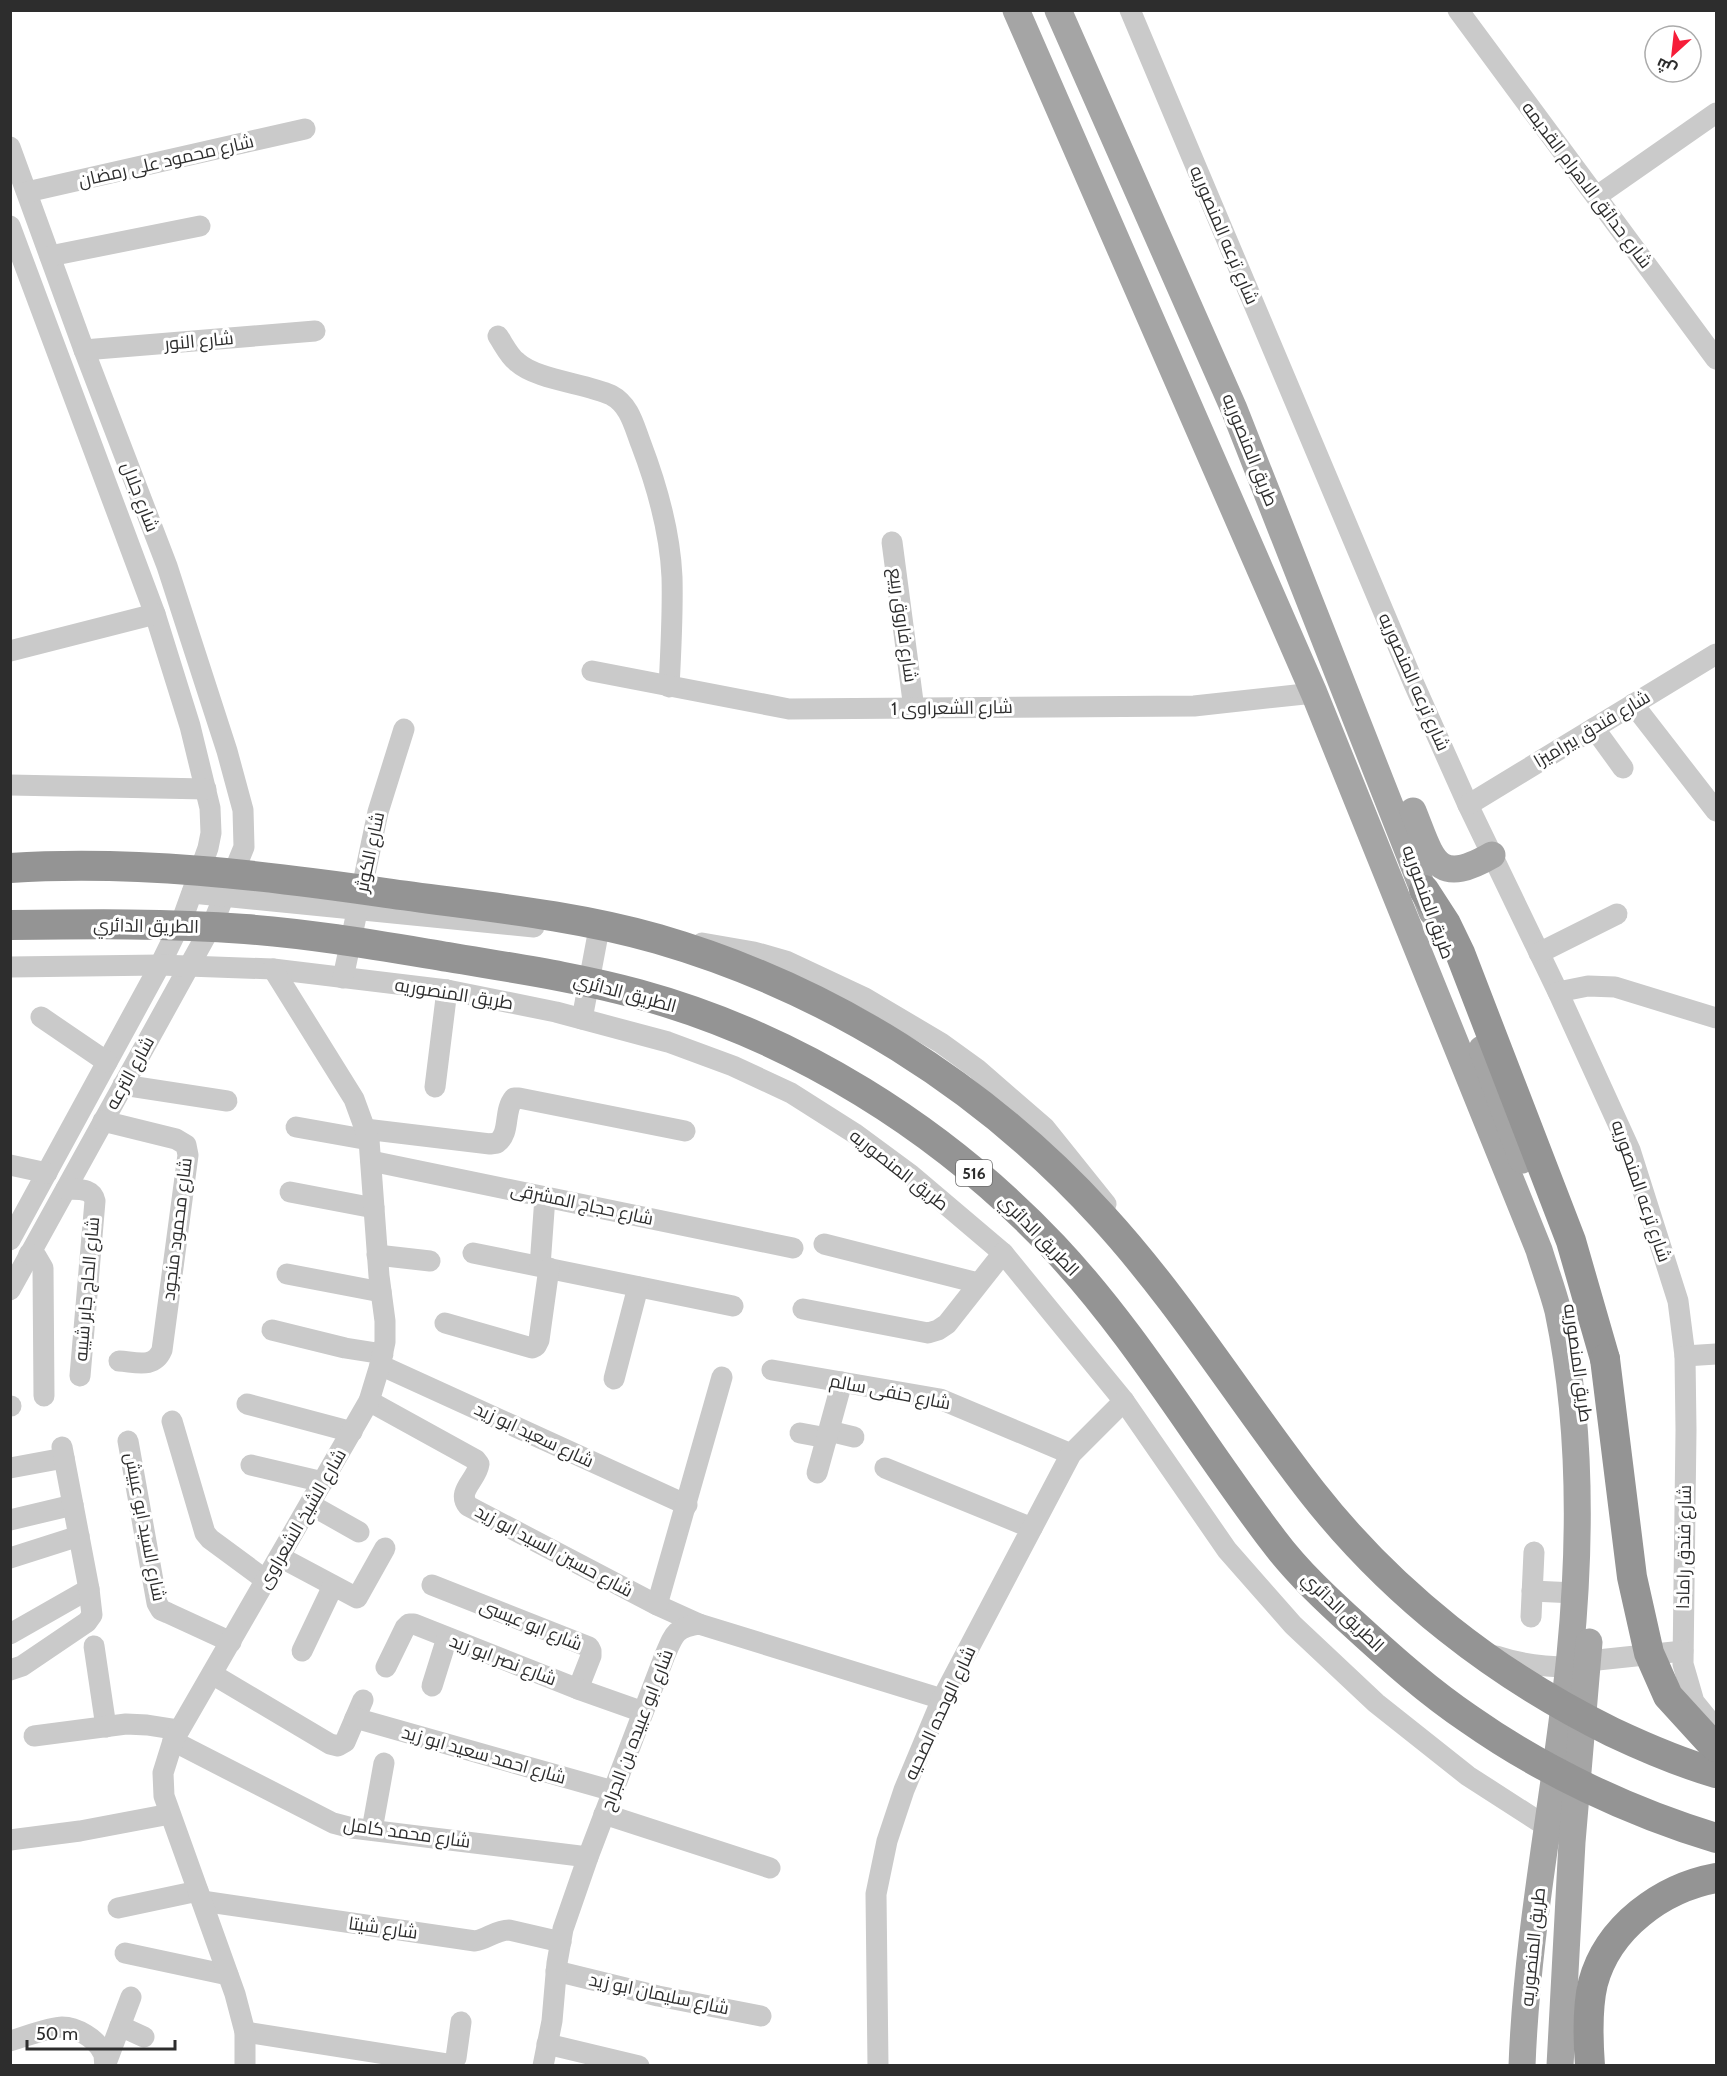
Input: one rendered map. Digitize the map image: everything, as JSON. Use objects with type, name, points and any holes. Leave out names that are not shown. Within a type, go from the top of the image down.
[{"type":"highway","points":[[10,868],[138,868],[271,876],[584,921],[657,939],[729,963],[798,993],[866,1027],[931,1067],[992,1112],[1050,1162],[1103,1216],[1152,1275],[1314,1494],[1359,1547],[1409,1596],[1462,1640],[1508,1673],[1579,1715],[1638,1744],[1716,1773]]},
{"type":"highway","points":[[1424,890],[1446,924],[1460,953],[1571,1241],[1605,1359],[1632,1577],[1649,1653],[1668,1696],[1716,1747]]},
{"type":"highway","name":"الطريق الدائري","points":[[10,925],[133,924],[247,929],[429,954],[567,977],[643,995],[729,1025],[799,1056],[872,1097],[944,1147],[1007,1200],[1054,1247],[1101,1301],[1276,1545],[1336,1608],[1400,1667],[1469,1720],[1539,1762],[1620,1803],[1716,1838]]},
{"type":"highway","points":[[1590,2066],[1590,2016],[1593,1983],[1605,1955],[1622,1930],[1644,1909],[1670,1892],[1698,1881],[1716,1878]]},
{"type":"main road","name":"طريق المنصوريه","points":[[1016,10],[1314,693],[1539,1250],[1557,1309],[1566,1358],[1584,1593]]},
{"type":"main road","name":"طريق المنصوريه","points":[[1058,10],[1234,409],[1358,720],[1424,890],[1555,1252],[1568,1298],[1579,1344],[1585,1391],[1592,1506],[1578,1664],[1572,1842],[1560,2066]]},
{"type":"main road","points":[[1358,720],[1384,753],[1403,788],[1430,851],[1443,868],[1455,870],[1492,855]]},
{"type":"main road","name":"طريق المنصوريه","points":[[1522,2066],[1532,1940],[1547,1828],[1578,1664]]},
{"type":"street","name":"شارع ترعه المنصوريه","points":[[1130,10],[1375,595],[1468,804],[1630,1150],[1678,1301],[1685,1356]]},
{"type":"street","name":"شارع حدائق الاهرام القديمه","points":[[1458,10],[1716,359]]},
{"type":"street","points":[[1597,196],[1716,113]]},
{"type":"street","name":"شارع محمود على رمضان","points":[[27,192],[305,129]]},
{"type":"street","name":"شارع جلال","points":[[10,147],[84,350],[167,566],[227,751],[243,810],[245,838],[241,852]]},
{"type":"street","name":"شارع جلال","points":[[10,226],[155,614],[187,716],[206,789],[211,825],[208,848]]},
{"type":"street","points":[[50,256],[200,226]]},
{"type":"street","name":"شارع النور","points":[[84,350],[315,331]]},
{"type":"street","points":[[498,336],[511,356],[525,368],[610,395],[623,404],[630,414],[652,472],[670,557],[672,627],[669,687]]},
{"type":"street","points":[[98,461],[123,453]]},
{"type":"street","name":"شارع فاروق ربيع","points":[[892,542],[914,709]]},
{"type":"street","points":[[10,651],[155,614]]},
{"type":"street","name":"شارع فندق بيراميزا","points":[[1468,804],[1716,654]]},
{"type":"street","name":"شارع الشعراوى 1","points":[[592,671],[789,710],[1194,706],[1314,693]]},
{"type":"street","points":[[1633,704],[1716,811]]},
{"type":"street","points":[[1594,728],[1623,768]]},
{"type":"street","name":"شارع الكوثر","points":[[343,978],[378,812],[404,729]]},
{"type":"street","points":[[10,785],[206,789]]},
{"type":"street","points":[[208,848],[241,852]]},
{"type":"street","name":"شارع الترعه","points":[[10,1240],[182,920],[208,848]]},
{"type":"street","name":"شارع الترعه","points":[[10,1290],[213,923],[241,852]]},
{"type":"street","points":[[192,893],[721,945],[786,961],[865,998],[904,1020],[977,1069],[1012,1097],[1053,1136],[1081,1170],[1280,1440],[1348,1525],[1451,1631],[1494,1656],[1544,1667],[1683,1651]]},
{"type":"street","points":[[1539,953],[1617,914]]},
{"type":"street","points":[[582,1019],[598,934]]},
{"type":"street","name":"طريق المنصوريه","points":[[10,967],[159,965],[273,969],[447,990],[556,1012],[668,1042],[733,1066],[791,1093],[854,1133],[910,1175],[1003,1253],[1124,1401],[1227,1550],[1293,1625],[1376,1703],[1468,1776],[1572,1842]]},
{"type":"street","name":"شارع الشيخ الشعراوى","points":[[245,2066],[245,2032],[228,1975],[164,1796],[163,1773],[176,1736],[369,1401],[382,1360],[385,1342],[368,1143],[354,1099],[273,969]]},
{"type":"street","points":[[1558,992],[1588,986],[1615,987],[1716,1018]]},
{"type":"street","points":[[435,1087],[447,990]]},
{"type":"street","points":[[41,1017],[107,1062]]},
{"type":"street","points":[[123,1085],[227,1101]]},
{"type":"street","points":[[296,1127],[368,1143],[490,1144],[497,1143],[503,1136],[509,1105],[514,1098],[519,1098],[685,1131]]},
{"type":"street","name":"شارع محمود منجود","points":[[103,1121],[176,1139],[186,1145],[188,1155],[162,1350],[159,1358],[153,1362],[119,1361]]},
{"type":"street","name":"شارع حجاج المشرقى","points":[[368,1143],[545,1197],[793,1248]]},
{"type":"street","points":[[10,1165],[47,1173]]},
{"type":"street","name":"شارع الحاج جابر شيبه","points":[[66,1189],[88,1191],[93,1194],[95,1202],[80,1376]]},
{"type":"street","points":[[290,1192],[374,1208]]},
{"type":"street","points":[[445,1323],[532,1348],[536,1346],[539,1340],[544,1267],[545,1197]]},
{"type":"street","points":[[824,1244],[978,1283]]},
{"type":"street","points":[[473,1253],[733,1306]]},
{"type":"street","points":[[803,1309],[928,1333],[947,1324],[1003,1253]]},
{"type":"street","points":[[29,1254],[36,1256],[43,1268],[44,1396]]},
{"type":"street","points":[[377,1255],[430,1261]]},
{"type":"street","points":[[287,1274],[381,1292]]},
{"type":"street","points":[[615,1379],[638,1287]]},
{"type":"street","name":"شارع سعيد ابو زيد","points":[[272,1330],[382,1360],[687,1505]]},
{"type":"street","points":[[1685,1356],[1716,1354]]},
{"type":"street","name":"شارع فندق رامادا","points":[[1685,1356],[1683,1664],[1695,1702],[1716,1729]]},
{"type":"street","name":"شارع حنفى سالم","points":[[772,1370],[940,1399],[1071,1454]]},
{"type":"street","points":[[657,1605],[722,1377]]},
{"type":"street","points":[[817,1473],[842,1382]]},
{"type":"street","name":"شارع حسين السيد ابو زيد","points":[[369,1401],[476,1460],[479,1464],[478,1470],[463,1494],[468,1506],[657,1605],[699,1624]]},
{"type":"street","name":"شارع الوحده الصحيه","points":[[878,2066],[876,1894],[890,1831],[904,1790],[942,1699],[1071,1454],[1124,1401]]},
{"type":"street","points":[[247,1404],[352,1432]]},
{"type":"street","points":[[172,1421],[205,1533],[267,1581]]},
{"type":"street","points":[[800,1433],[854,1437]]},
{"type":"street","name":"شارع السيد ابو عبيش","points":[[128,1441],[157,1603],[161,1610],[231,1642]]},
{"type":"street","points":[[10,1468],[63,1452],[93,1609],[89,1619],[22,1666],[10,1670]]},
{"type":"street","points":[[251,1465],[324,1482]]},
{"type":"street","points":[[885,1468],[1032,1528]]},
{"type":"street","points":[[10,1520],[73,1505]]},
{"type":"street","points":[[310,1505],[359,1532]]},
{"type":"street","points":[[10,1558],[79,1536]]},
{"type":"street","points":[[280,1557],[357,1598],[385,1548]]},
{"type":"street","points":[[1531,1617],[1534,1552]]},
{"type":"street","name":"شارع ابو عيسى","points":[[432,1585],[589,1647],[591,1656],[578,1689]]},
{"type":"street","points":[[302,1651],[333,1586]]},
{"type":"street","points":[[10,1634],[89,1589]]},
{"type":"street","points":[[1532,1591],[1584,1593]]},
{"type":"street","name":"شارع نصر ابو زيد","points":[[386,1667],[409,1624],[414,1624],[578,1689],[643,1712]]},
{"type":"street","points":[[699,1624],[942,1699]]},
{"type":"street","name":"شارع ابو عبيده بن الجراح","points":[[543,2066],[552,2021],[556,1971],[563,1929],[588,1857],[673,1636],[683,1626],[699,1624]]},
{"type":"street","points":[[432,1686],[447,1638]]},
{"type":"street","points":[[94,1646],[106,1727]]},
{"type":"street","name":"شارع احمد سعيد ابو زيد","points":[[212,1674],[330,1744],[338,1746],[345,1742],[359,1709],[613,1791]]},
{"type":"street","name":"شارع محمد كامل","points":[[34,1736],[106,1727],[147,1725],[176,1736],[333,1823],[352,1828],[588,1857]]},
{"type":"street","points":[[372,1830],[384,1763]]},
{"type":"street","points":[[10,1840],[80,1831],[170,1814]]},
{"type":"street","points":[[604,1814],[770,1868]]},
{"type":"street","points":[[117,1908],[200,1896]]},
{"type":"street","name":"شارع شيتا","points":[[200,1896],[475,1941],[482,1940],[500,1930],[509,1930],[561,1942]]},
{"type":"street","points":[[125,1953],[228,1975]]},
{"type":"street","name":"شارع سليمان ابو زيد","points":[[556,1971],[658,1996],[761,2016]]},
{"type":"street","points":[[105,2066],[131,1997]]},
{"type":"street","points":[[245,2032],[447,2064],[452,2063],[456,2058],[461,2022]]},
{"type":"street","points":[[120,2026],[144,2037]]},
{"type":"street","points":[[10,2041],[62,2027],[75,2030],[88,2036],[97,2044],[104,2053],[105,2066]]},
{"type":"street","points":[[547,2044],[639,2066]]}]
